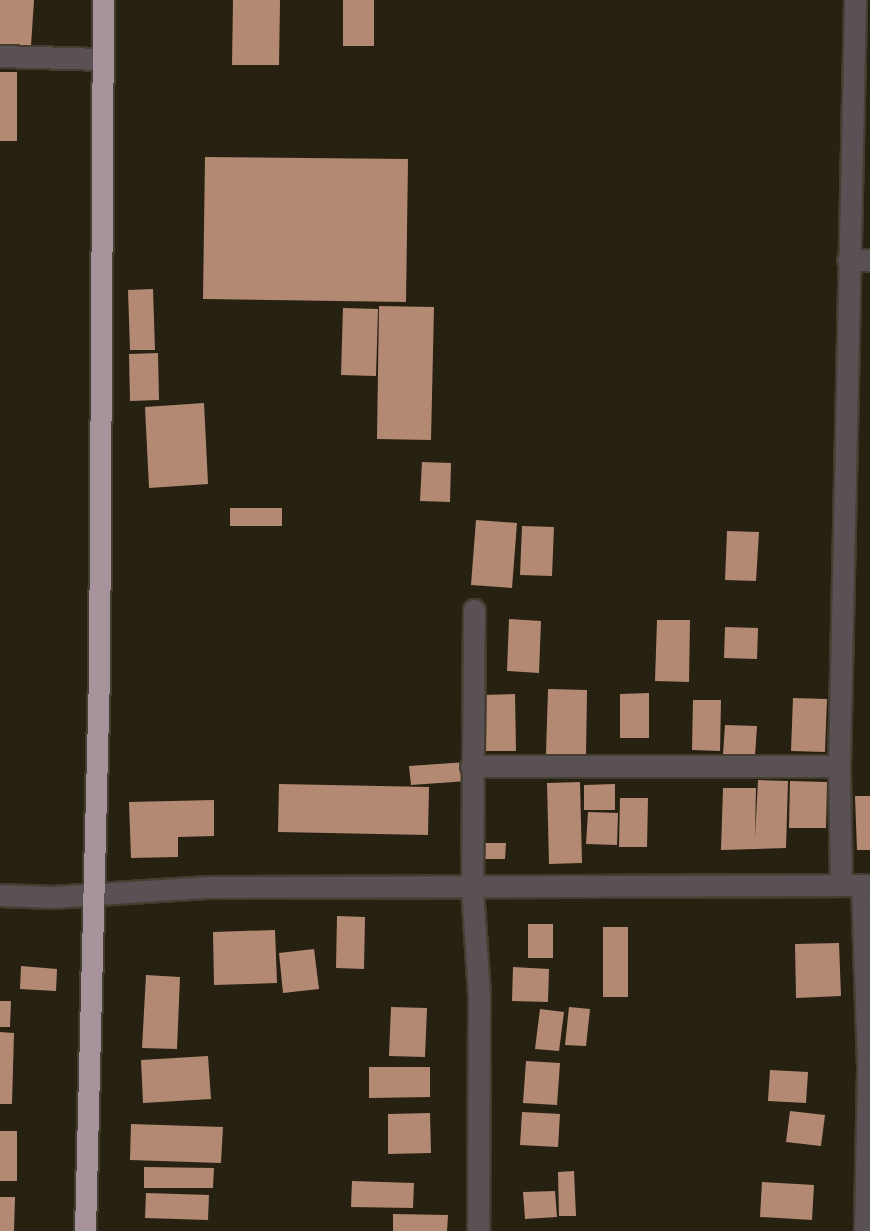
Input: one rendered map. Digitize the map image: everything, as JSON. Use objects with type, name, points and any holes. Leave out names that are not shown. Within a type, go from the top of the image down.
[{"type":"highway","points":[[85,1231],[95,893],[103,0]]},
{"type":"street","points":[[855,0],[859,260],[839,766],[858,885],[868,1068],[865,1231]]},
{"type":"street","points":[[0,56],[101,59]]},
{"type":"street","points":[[474,610],[471,766],[472,887],[479,994],[478,1231]]},
{"type":"street","points":[[471,766],[839,766]]},
{"type":"street","points":[[0,895],[52,897],[207,887],[858,885]]},
{"type":"building","points":[[0,0],[34,0],[31,46],[0,44]]},
{"type":"building","points":[[233,0],[280,0],[279,65],[232,65]]},
{"type":"building","points":[[343,0],[374,0],[374,46],[343,46]]},
{"type":"building","points":[[0,72],[17,72],[17,141],[0,141]]},
{"type":"building","points":[[205,157],[408,159],[406,302],[203,299]]},
{"type":"building","points":[[153,289],[155,350],[130,350],[128,290]]},
{"type":"building","points":[[379,306],[434,307],[431,440],[377,439]]},
{"type":"building","points":[[343,308],[378,309],[376,376],[341,375]]},
{"type":"building","points":[[158,353],[159,400],[130,401],[129,354]]},
{"type":"building","points":[[204,403],[208,484],[149,488],[145,407]]},
{"type":"building","points":[[422,462],[451,463],[450,502],[420,501]]},
{"type":"building","points":[[230,508],[282,508],[282,526],[230,526]]},
{"type":"building","points":[[476,520],[517,523],[512,588],[471,585]]},
{"type":"building","points":[[522,526],[554,527],[552,576],[520,575]]},
{"type":"building","points":[[727,531],[759,532],[756,581],[725,580]]},
{"type":"building","points":[[509,619],[541,621],[539,673],[507,671]]},
{"type":"building","points":[[657,620],[690,620],[689,682],[655,681]]},
{"type":"building","points":[[725,627],[758,628],[757,659],[724,658]]},
{"type":"building","points":[[548,689],[587,690],[586,754],[546,754]]},
{"type":"building","points":[[649,693],[649,738],[620,738],[620,694]]},
{"type":"building","points":[[515,694],[516,751],[482,751],[481,695]]},
{"type":"building","points":[[793,698],[827,699],[825,752],[791,751]]},
{"type":"building","points":[[693,700],[721,700],[720,751],[692,750]]},
{"type":"building","points":[[725,725],[757,726],[755,756],[723,755]]},
{"type":"building","points":[[467,762],[468,781],[411,785],[409,766]]},
{"type":"building","points":[[758,780],[788,781],[786,848],[721,850],[723,788],[756,788],[755,839]]},
{"type":"building","points":[[790,781],[827,782],[826,828],[789,828]]},
{"type":"building","points":[[580,782],[582,863],[549,864],[547,783]]},
{"type":"building","points":[[279,784],[429,787],[428,835],[278,832]]},
{"type":"building","points":[[615,784],[615,810],[584,810],[584,785]]},
{"type":"building","points":[[855,796],[870,796],[870,850],[857,850]]},
{"type":"building","points":[[620,798],[648,798],[647,847],[619,847]]},
{"type":"building","points":[[214,800],[214,836],[178,837],[178,857],[131,858],[129,802]]},
{"type":"building","points":[[588,812],[618,813],[617,845],[586,844]]},
{"type":"building","points":[[478,843],[506,843],[505,859],[477,859]]},
{"type":"building","points":[[337,916],[365,917],[364,969],[336,968]]},
{"type":"building","points":[[528,924],[553,924],[553,958],[528,958]]},
{"type":"building","points":[[603,927],[628,927],[628,997],[603,997]]},
{"type":"building","points":[[275,930],[277,983],[214,985],[213,932]]},
{"type":"building","points":[[839,943],[841,996],[796,998],[795,944]]},
{"type":"building","points":[[314,949],[319,989],[283,993],[279,953]]},
{"type":"building","points":[[21,966],[57,969],[56,991],[20,989]]},
{"type":"building","points":[[513,967],[549,969],[548,1002],[512,1001]]},
{"type":"building","points":[[146,975],[180,977],[177,1049],[142,1048]]},
{"type":"building","points":[[0,1001],[11,1001],[10,1027],[0,1027]]},
{"type":"building","points":[[391,1007],[427,1008],[425,1057],[389,1056]]},
{"type":"building","points":[[569,1007],[590,1009],[586,1046],[565,1045]]},
{"type":"building","points":[[540,1009],[564,1012],[559,1051],[535,1049]]},
{"type":"building","points":[[0,1032],[14,1033],[12,1104],[0,1104]]},
{"type":"building","points":[[208,1056],[211,1099],[143,1103],[141,1060]]},
{"type":"building","points":[[526,1061],[560,1063],[557,1105],[523,1103]]},
{"type":"building","points":[[369,1067],[430,1067],[430,1097],[369,1098]]},
{"type":"building","points":[[770,1070],[808,1072],[806,1103],[768,1101]]},
{"type":"building","points":[[790,1111],[825,1115],[821,1146],[786,1142]]},
{"type":"building","points":[[522,1112],[560,1114],[558,1147],[520,1145]]},
{"type":"building","points":[[430,1113],[431,1153],[388,1154],[388,1114]]},
{"type":"building","points":[[131,1124],[223,1127],[221,1163],[130,1160]]},
{"type":"building","points":[[0,1131],[17,1131],[17,1181],[0,1181]]},
{"type":"building","points":[[144,1167],[214,1168],[213,1188],[144,1188]]},
{"type":"building","points":[[574,1171],[576,1216],[559,1216],[558,1172]]},
{"type":"building","points":[[352,1181],[414,1183],[413,1208],[351,1207]]},
{"type":"building","points":[[762,1182],[814,1185],[812,1220],[760,1217]]},
{"type":"building","points":[[555,1191],[557,1217],[525,1219],[523,1192]]},
{"type":"building","points":[[146,1193],[209,1195],[208,1220],[145,1218]]},
{"type":"building","points":[[0,1197],[15,1197],[14,1231],[0,1231]]},
{"type":"building","points":[[393,1214],[448,1215],[447,1231],[393,1231]]}]
